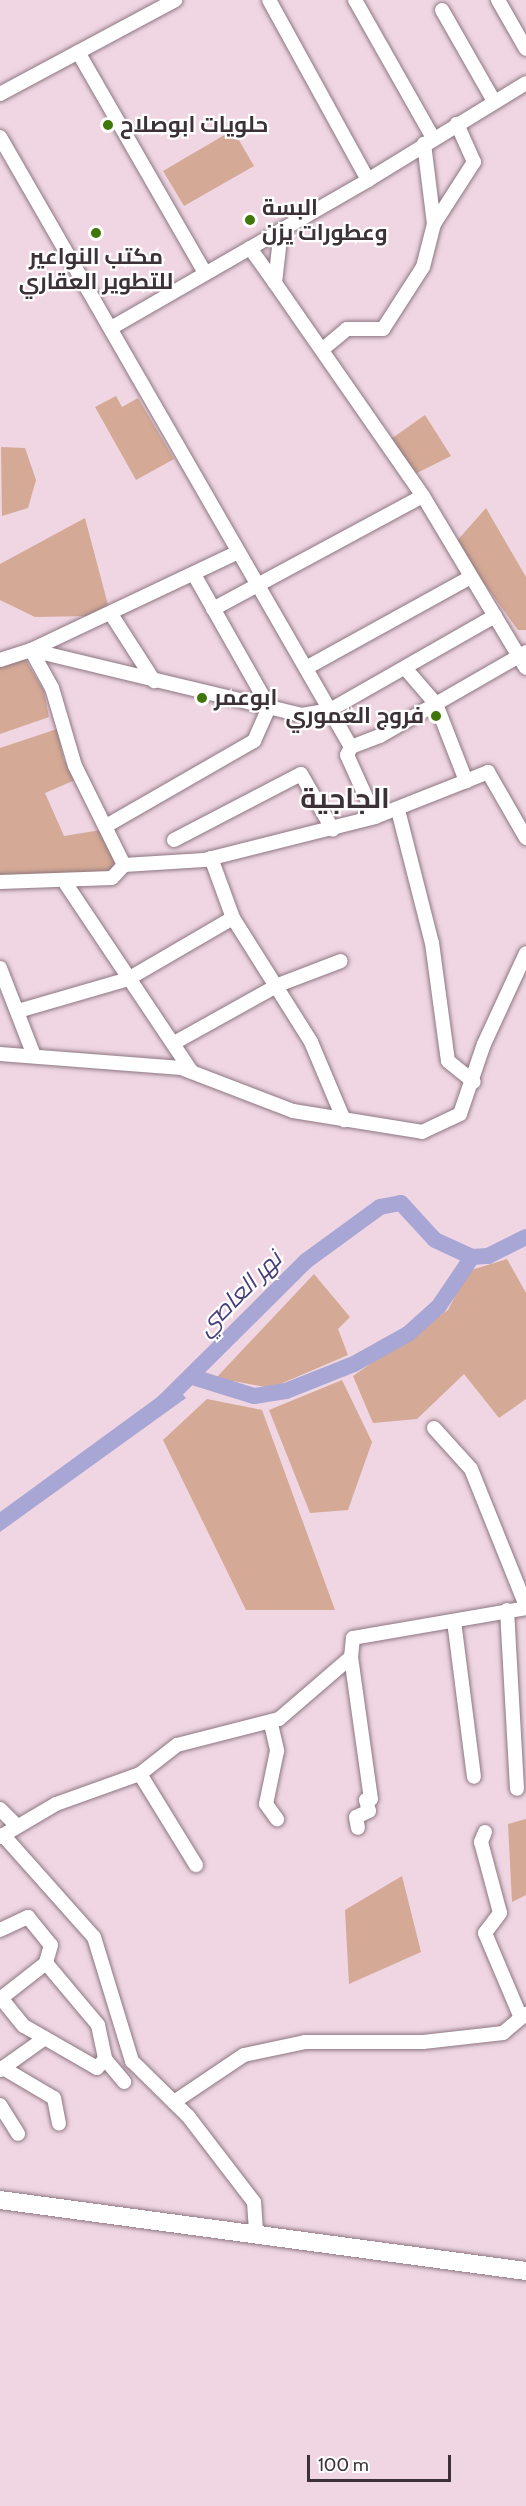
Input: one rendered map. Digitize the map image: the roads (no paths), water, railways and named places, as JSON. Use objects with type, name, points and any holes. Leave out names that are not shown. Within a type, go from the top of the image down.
[{"type":"main road","points":[[0,2200],[526,2271]]},
{"type":"street","points":[[0,94],[175,0]]},
{"type":"street","points":[[269,0],[368,180]]},
{"type":"street","points":[[323,349],[347,329],[383,329],[423,267],[434,224],[429,141],[355,0]]},
{"type":"street","points":[[500,2],[526,50]]},
{"type":"street","points":[[442,10],[494,101]]},
{"type":"street","points":[[78,52],[205,273]]},
{"type":"street","points":[[111,328],[368,180],[526,83]]},
{"type":"street","points":[[434,224],[474,162],[457,124]]},
{"type":"street","points":[[0,137],[351,747]]},
{"type":"street","points":[[275,283],[281,230]]},
{"type":"street","points":[[249,248],[323,349],[423,496],[495,616],[522,653],[526,668]]},
{"type":"street","points":[[213,609],[423,496]]},
{"type":"street","points":[[0,660],[31,650],[195,576],[238,552]]},
{"type":"street","points":[[195,576],[269,707]]},
{"type":"street","points":[[306,668],[471,577]]},
{"type":"street","points":[[111,614],[154,681]]},
{"type":"street","points":[[31,650],[302,715],[330,710],[495,616]]},
{"type":"street","points":[[31,650],[52,688],[75,766],[124,865]]},
{"type":"street","points":[[375,817],[347,755],[351,747],[436,704],[522,653]]},
{"type":"street","points":[[405,668],[436,704],[466,781]]},
{"type":"street","points":[[106,826],[254,741],[269,707]]},
{"type":"street","points":[[0,882],[66,884],[112,878],[124,865],[211,858],[333,830],[398,810],[488,772],[526,838]]},
{"type":"street","points":[[174,840],[301,774],[333,830]]},
{"type":"street","points":[[398,810],[432,943],[448,1061],[474,1082]]},
{"type":"street","points":[[211,858],[233,918],[278,984],[311,1042],[344,1120]]},
{"type":"street","points":[[66,884],[128,980],[192,1072]]},
{"type":"street","points":[[18,1011],[128,980],[233,918]]},
{"type":"street","points":[[0,1054],[33,1053],[192,1072],[293,1111],[422,1132],[460,1114],[474,1082],[484,1044],[526,953]]},
{"type":"street","points":[[174,1043],[278,984],[341,961]]},
{"type":"street","points":[[0,968],[33,1053]]},
{"type":"street","points":[[358,1828],[356,1817],[369,1811],[366,1800],[371,1799],[351,1657],[353,1638],[526,1607],[471,1469],[434,1428]]},
{"type":"street","points":[[507,1610],[517,1789]]},
{"type":"street","points":[[454,1621],[474,1777]]},
{"type":"street","points":[[256,2233],[254,2202],[174,2102],[132,2061],[94,1937],[2,1836],[16,1825],[140,1774],[177,1745],[272,1724],[351,1657]]},
{"type":"street","points":[[272,1724],[277,1751],[266,1797],[277,1819]]},
{"type":"street","points":[[140,1774],[196,1865]]},
{"type":"street","points":[[0,1809],[16,1825]]},
{"type":"street","points":[[174,2102],[244,2055],[305,2042],[423,2042],[503,2033],[523,2016],[485,1933],[501,1913],[482,1842],[485,1832]]},
{"type":"street","points":[[0,1930],[27,1917],[51,1946],[46,1963],[1,1998],[24,2026],[97,2068],[105,2059]]},
{"type":"street","points":[[46,1963],[98,2025],[105,2059],[124,2082]]},
{"type":"street","points":[[45,2038],[1,2069],[54,2098],[59,2124]]},
{"type":"street","points":[[0,2105],[18,2134]]},
{"type":"water","points":[[174,1385],[186,1398],[0,1532],[0,1512]]},
{"type":"waterway","name":"نهر العاصي","points":[[162,1404],[306,1261],[380,1207],[401,1203],[435,1240],[472,1257],[488,1256],[526,1237]]},
{"type":"waterway","points":[[193,1377],[254,1396],[286,1391],[354,1364],[408,1334],[439,1306],[472,1257]]},
{"type":"place","name":"حلويات ابوصلاح","points":[[108,125]]},
{"type":"place","name":"البسة وعطورات يزن","points":[[250,220]]},
{"type":"place","name":"مكتب النواعير للتطوير العقاري","points":[[96,233]]},
{"type":"place","name":"ابوعمر","points":[[202,698]]},
{"type":"place","name":"فروج العموري","points":[[436,716]]},
{"type":"district","name":"الجاجية","points":[[345,798]]}]
